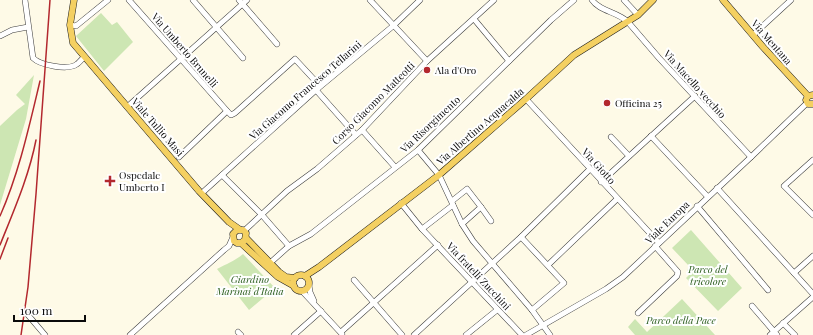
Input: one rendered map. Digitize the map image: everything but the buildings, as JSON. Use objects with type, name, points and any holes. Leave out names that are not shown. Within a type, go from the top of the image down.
[{"type":"main road","points":[[70,25],[74,0]]},
{"type":"main road","name":"Via Albertino Acquacalda","points":[[305,276],[319,267],[438,175],[526,99],[574,55],[599,38],[628,22],[638,15],[653,0]]},
{"type":"main road","name":"Via Mentana","points":[[723,0],[753,35],[810,96]]},
{"type":"main road","name":"Viale Tullio Masi","points":[[70,25],[73,43],[202,193],[278,277],[294,286],[297,290],[302,291]]},
{"type":"main road","points":[[810,96],[806,100],[810,104]]},
{"type":"main road","name":"Viale Tullio Masi","points":[[229,222],[234,241],[242,237]]},
{"type":"main road","points":[[233,236],[235,231],[242,237]]},
{"type":"main road","name":"Viale Tullio Masi","points":[[242,237],[286,277],[295,278]]},
{"type":"main road","name":"Via Albertino Acquacalda","points":[[309,283],[319,267]]},
{"type":"main road","points":[[294,286],[293,282],[295,278],[300,275],[305,276],[309,283],[307,289],[302,291]]},
{"type":"street","points":[[25,0],[31,53],[36,61],[46,65],[69,67],[77,65],[84,57]]},
{"type":"street","points":[[70,25],[76,26],[108,0]]},
{"type":"street","name":"Via Umberto Brunelli","points":[[129,0],[227,111]]},
{"type":"street","points":[[193,0],[243,58]]},
{"type":"street","points":[[127,107],[216,27],[241,2],[247,0]]},
{"type":"street","points":[[370,0],[427,61]]},
{"type":"street","name":"Via Giacomo Francesco Tellarini","points":[[202,193],[318,88],[393,26],[420,0]]},
{"type":"street","name":"Corso Giacomo Matteotti","points":[[242,237],[287,191],[317,169],[362,130],[427,61],[494,0]]},
{"type":"street","name":"Via Risorgimento","points":[[270,263],[289,246],[311,234],[418,150],[551,20],[574,0]]},
{"type":"street","name":"Via Macello vecchio","points":[[592,0],[595,5],[623,17],[751,157]]},
{"type":"street","points":[[624,0],[638,15]]},
{"type":"street","points":[[753,35],[791,0]]},
{"type":"street","points":[[241,2],[277,44]]},
{"type":"street","points":[[474,19],[509,61]]},
{"type":"street","points":[[0,36],[12,30],[28,27]]},
{"type":"street","points":[[179,156],[227,111],[231,115],[234,113],[295,59],[356,134]]},
{"type":"street","points":[[601,182],[694,96]]},
{"type":"street","name":"Via Giotto","points":[[526,99],[617,199],[678,272],[677,276],[638,313]]},
{"type":"street","name":"Viale Europa","points":[[526,335],[606,289],[622,277],[697,206],[810,104]]},
{"type":"street","points":[[362,130],[395,168]]},
{"type":"street","points":[[651,136],[708,197]]},
{"type":"street","points":[[611,137],[629,156]]},
{"type":"street","points":[[418,150],[438,175],[462,224],[473,241],[532,310],[550,335]]},
{"type":"street","points":[[813,160],[784,186],[813,215]]},
{"type":"street","points":[[414,335],[521,237],[590,169]]},
{"type":"street","points":[[222,175],[262,215],[289,246]]},
{"type":"street","points":[[717,188],[813,295],[774,334],[752,306]]},
{"type":"street","points":[[422,229],[467,189],[491,221]]},
{"type":"street","points":[[548,265],[617,199]]},
{"type":"street","name":"Via fratelli Zucchini","points":[[401,203],[422,229],[522,335]]},
{"type":"street","points":[[697,206],[768,290]]},
{"type":"street","points":[[462,224],[481,207]]},
{"type":"street","points":[[229,246],[233,236]]},
{"type":"street","points":[[130,335],[229,246],[242,237]]},
{"type":"street","points":[[521,237],[564,283],[532,310]]},
{"type":"street","points":[[302,291],[342,334],[374,302],[438,245]]},
{"type":"street","points":[[794,273],[813,256]]},
{"type":"street","points":[[354,280],[402,335]]},
{"type":"street","points":[[309,283],[310,292],[315,304]]},
{"type":"street","points":[[466,335],[497,310]]},
{"type":"street","points":[[294,335],[321,311]]},
{"type":"street","points":[[28,315],[45,335]]},
{"type":"street","points":[[784,323],[795,335]]},
{"type":"green space","points":[[101,13],[112,25],[117,22],[133,42],[104,71],[76,36]]},
{"type":"green space","points":[[34,75],[26,119],[0,205],[0,126],[25,104],[16,95]]},
{"type":"green space","name":"Parco del tricolore","points":[[691,230],[742,288],[718,311],[686,278],[690,274],[687,271],[689,266],[672,248]]},
{"type":"green space","name":"Giardino Marinai d'Italia","points":[[243,254],[275,288],[249,310],[217,269],[234,261]]},
{"type":"green space","name":"Parco della Pace","points":[[682,299],[715,335],[635,335],[628,327],[635,319],[647,332]]},
{"type":"railway","points":[[21,335],[28,287],[50,0]]},
{"type":"railway","points":[[0,216],[18,167],[28,133],[40,81]]},
{"type":"railway","points":[[0,245],[25,180],[36,140]]},
{"type":"railway","points":[[0,259],[8,238]]},
{"type":"place","name":"Ala d'Oro","points":[[427,70]]},
{"type":"place","name":"Officina 25","points":[[607,103]]},
{"type":"place","name":"Ospedale Umberto I","points":[[110,181]]}]
